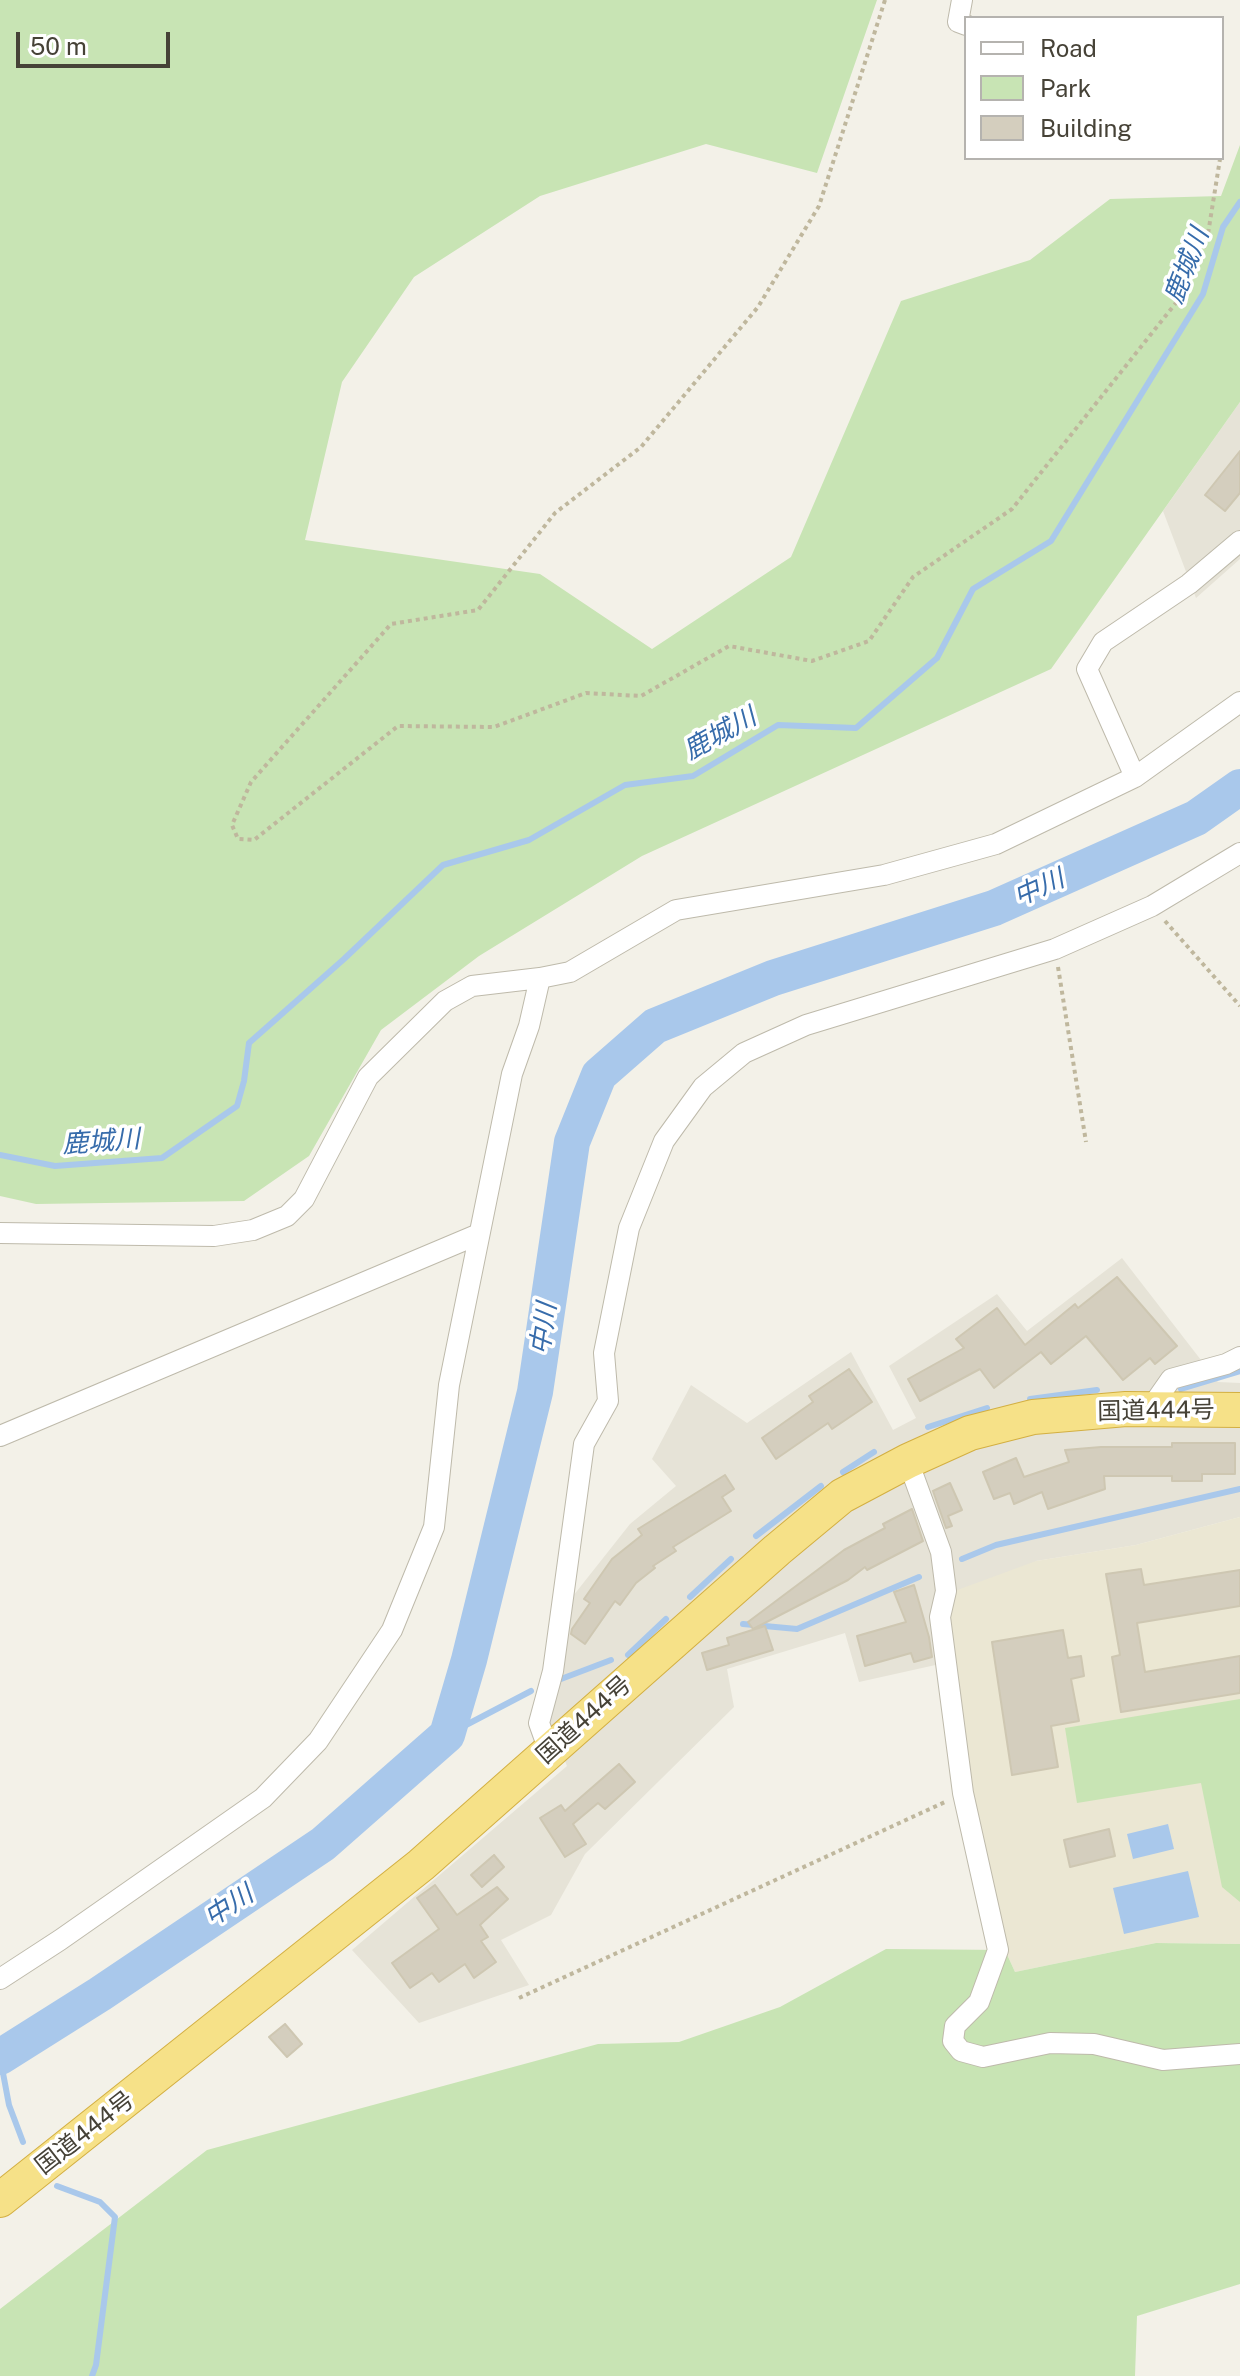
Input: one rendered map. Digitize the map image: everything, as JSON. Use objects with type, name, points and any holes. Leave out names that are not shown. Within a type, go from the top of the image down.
[{"type":"highway","name":"国道444号","points":[[0,2200],[421,1865],[842,1496],[970,1433],[1033,1417],[1150,1409],[1240,1410]]},
{"type":"street","points":[[962,0],[958,22],[964,24]]},
{"type":"street","points":[[1135,777],[1087,669],[1103,642],[1189,584],[1240,541]]},
{"type":"street","points":[[0,1233],[214,1236],[253,1230],[287,1216],[304,1199],[368,1077],[445,1001],[472,986],[570,972],[676,910],[884,875],[996,844],[1135,777],[1240,702]]},
{"type":"street","points":[[549,1751],[539,1723],[553,1671],[584,1444],[608,1401],[604,1353],[629,1228],[664,1141],[703,1087],[744,1053],[806,1025],[1055,949],[1152,906],[1240,853]]},
{"type":"street","points":[[0,1979],[263,1798],[318,1741],[392,1630],[434,1527],[449,1385],[512,1074],[529,1026],[540,978]]},
{"type":"street","points":[[0,1436],[479,1234]]},
{"type":"street","points":[[1150,1409],[1171,1379],[1226,1364],[1240,1357]]},
{"type":"street","points":[[908,1461],[941,1552],[946,1591],[940,1617],[963,1793],[998,1950],[979,2002],[955,2026],[953,2041],[961,2051],[983,2057],[1050,2043],[1094,2044],[1163,2060],[1240,2054]]},
{"type":"path","points":[[885,0],[819,206],[758,307],[641,447],[555,513],[478,610],[391,624],[251,782],[232,825],[238,839],[254,840],[398,726],[494,727],[586,693],[641,696],[729,646],[812,661],[869,641],[913,577],[1012,509],[1183,294],[1207,240],[1220,160]]},
{"type":"path","points":[[1152,906],[1240,1006]]},
{"type":"path","points":[[1055,949],[1086,1142]]},
{"type":"path","points":[[519,1998],[963,1793]]},
{"type":"shaded area","points":[[1240,402],[1240,559],[1196,598],[1163,511]]},
{"type":"shaded area","points":[[1122,1258],[1218,1382],[1240,1383],[1240,1517],[1136,1545],[1036,1561],[949,1662],[859,1682],[845,1633],[727,1669],[734,1707],[585,1854],[551,1915],[501,1940],[529,1985],[419,2023],[352,1950],[567,1766],[547,1715],[573,1596],[630,1524],[676,1486],[652,1459],[691,1385],[747,1423],[851,1352],[893,1430],[916,1418],[889,1366],[997,1294],[1027,1331]]},
{"type":"shaded area","points":[[1240,1517],[1240,1944],[1156,1943],[1015,1972],[1005,1950],[969,1804],[944,1620],[952,1592],[1036,1561],[1136,1545]]},
{"type":"green space","points":[[0,0],[877,0],[817,173],[706,144],[540,196],[414,277],[342,382],[305,540],[540,574],[652,649],[791,557],[901,301],[1030,260],[1110,199],[1221,196],[1240,145],[1240,402],[1051,669],[642,856],[479,956],[381,1030],[309,1156],[244,1201],[36,1204],[0,1196]]},
{"type":"green space","points":[[1240,1699],[1240,1902],[1222,1887],[1201,1783],[1077,1803],[1065,1728]]},
{"type":"green space","points":[[1156,1943],[1240,1944],[1240,2284],[1137,2316],[1135,2376],[0,2376],[0,2309],[207,2150],[598,2044],[679,2042],[780,2007],[886,1949],[1005,1950],[1015,1972]]},
{"type":"water","points":[[1168,1824],[1174,1849],[1133,1859],[1127,1834]]},
{"type":"water","points":[[1188,1871],[1199,1917],[1124,1934],[1113,1888]]},
{"type":"building","points":[[1240,451],[1240,493],[1225,511],[1205,495]]},
{"type":"building","points":[[1117,1277],[1177,1346],[1155,1364],[1150,1358],[1123,1380],[1086,1336],[1051,1364],[1041,1352],[994,1388],[980,1369],[920,1401],[908,1379],[964,1348],[956,1339],[997,1308],[1025,1345],[1075,1304],[1078,1308]]},
{"type":"building","points":[[849,1369],[872,1402],[832,1429],[828,1423],[776,1459],[762,1438],[813,1402],[809,1396]]},
{"type":"building","points":[[1172,1443],[1235,1443],[1235,1474],[1202,1474],[1202,1481],[1172,1481],[1172,1476],[1104,1476],[1105,1489],[1048,1509],[1042,1492],[1014,1504],[1010,1493],[994,1499],[983,1472],[1016,1458],[1024,1477],[1069,1462],[1065,1450],[1172,1447]]},
{"type":"building","points":[[725,1475],[734,1489],[722,1497],[731,1511],[673,1547],[676,1551],[653,1566],[655,1568],[636,1583],[620,1605],[615,1601],[585,1644],[571,1634],[590,1603],[584,1599],[612,1559],[642,1535],[638,1529]]},
{"type":"building","points":[[950,1483],[962,1510],[948,1516],[952,1526],[946,1528],[933,1491]]},
{"type":"building","points":[[912,1509],[923,1541],[867,1570],[865,1567],[848,1580],[753,1629],[748,1622],[844,1550]]},
{"type":"building","points":[[1141,1569],[1144,1585],[1240,1570],[1240,1606],[1137,1623],[1145,1672],[1240,1656],[1240,1693],[1121,1712],[1112,1657],[1120,1655],[1106,1574]]},
{"type":"building","points":[[914,1585],[932,1657],[914,1662],[911,1653],[865,1666],[857,1636],[906,1622],[894,1592]]},
{"type":"building","points":[[765,1626],[773,1650],[707,1670],[702,1653],[729,1645],[727,1638]]},
{"type":"building","points":[[1063,1630],[1068,1658],[1081,1656],[1084,1676],[1071,1679],[1079,1721],[1051,1726],[1058,1767],[1012,1775],[992,1642]]},
{"type":"building","points":[[619,1764],[635,1782],[605,1809],[598,1803],[573,1824],[586,1844],[565,1857],[540,1818],[561,1805],[565,1811]]},
{"type":"building","points":[[1109,1829],[1115,1856],[1070,1867],[1064,1840]]},
{"type":"building","points":[[494,1855],[504,1867],[482,1887],[471,1875]]},
{"type":"building","points":[[435,1885],[457,1915],[497,1887],[508,1899],[480,1925],[488,1937],[481,1941],[496,1962],[474,1978],[465,1964],[439,1982],[432,1973],[410,1988],[392,1963],[439,1929],[417,1898]]},
{"type":"building","points":[[285,2024],[302,2044],[287,2057],[269,2037]]},
{"type":"waterway","name":"鹿城川","points":[[0,1155],[55,1166],[162,1158],[237,1106],[249,1043],[443,865],[529,840],[625,785],[693,776],[778,725],[856,728],[937,658],[973,589],[1051,541],[1203,294],[1223,227],[1240,202]]},
{"type":"waterway","name":"中川","points":[[0,2057],[100,1994],[323,1844],[447,1735],[469,1660],[535,1392],[572,1142],[599,1075],[655,1026],[773,978],[994,908],[1196,818],[1240,787]]},
{"type":"waterway","points":[[1196,818],[1240,800]]},
{"type":"waterway","points":[[1181,1389],[1240,1371]]},
{"type":"waterway","points":[[1030,1399],[1097,1390]]},
{"type":"waterway","points":[[928,1427],[987,1408]]},
{"type":"waterway","points":[[843,1472],[874,1452]]},
{"type":"waterway","points":[[756,1536],[821,1486]]},
{"type":"waterway","points":[[962,1559],[996,1545],[1240,1489]]},
{"type":"waterway","points":[[690,1597],[731,1559]]},
{"type":"waterway","points":[[743,1624],[797,1629],[919,1577]]},
{"type":"waterway","points":[[628,1655],[666,1619]]},
{"type":"waterway","points":[[561,1679],[611,1660]]},
{"type":"waterway","points":[[447,1735],[531,1691]]},
{"type":"waterway","points":[[0,2057],[9,2105],[23,2142]]},
{"type":"waterway","points":[[57,2186],[100,2202],[115,2217],[92,2376]]}]
